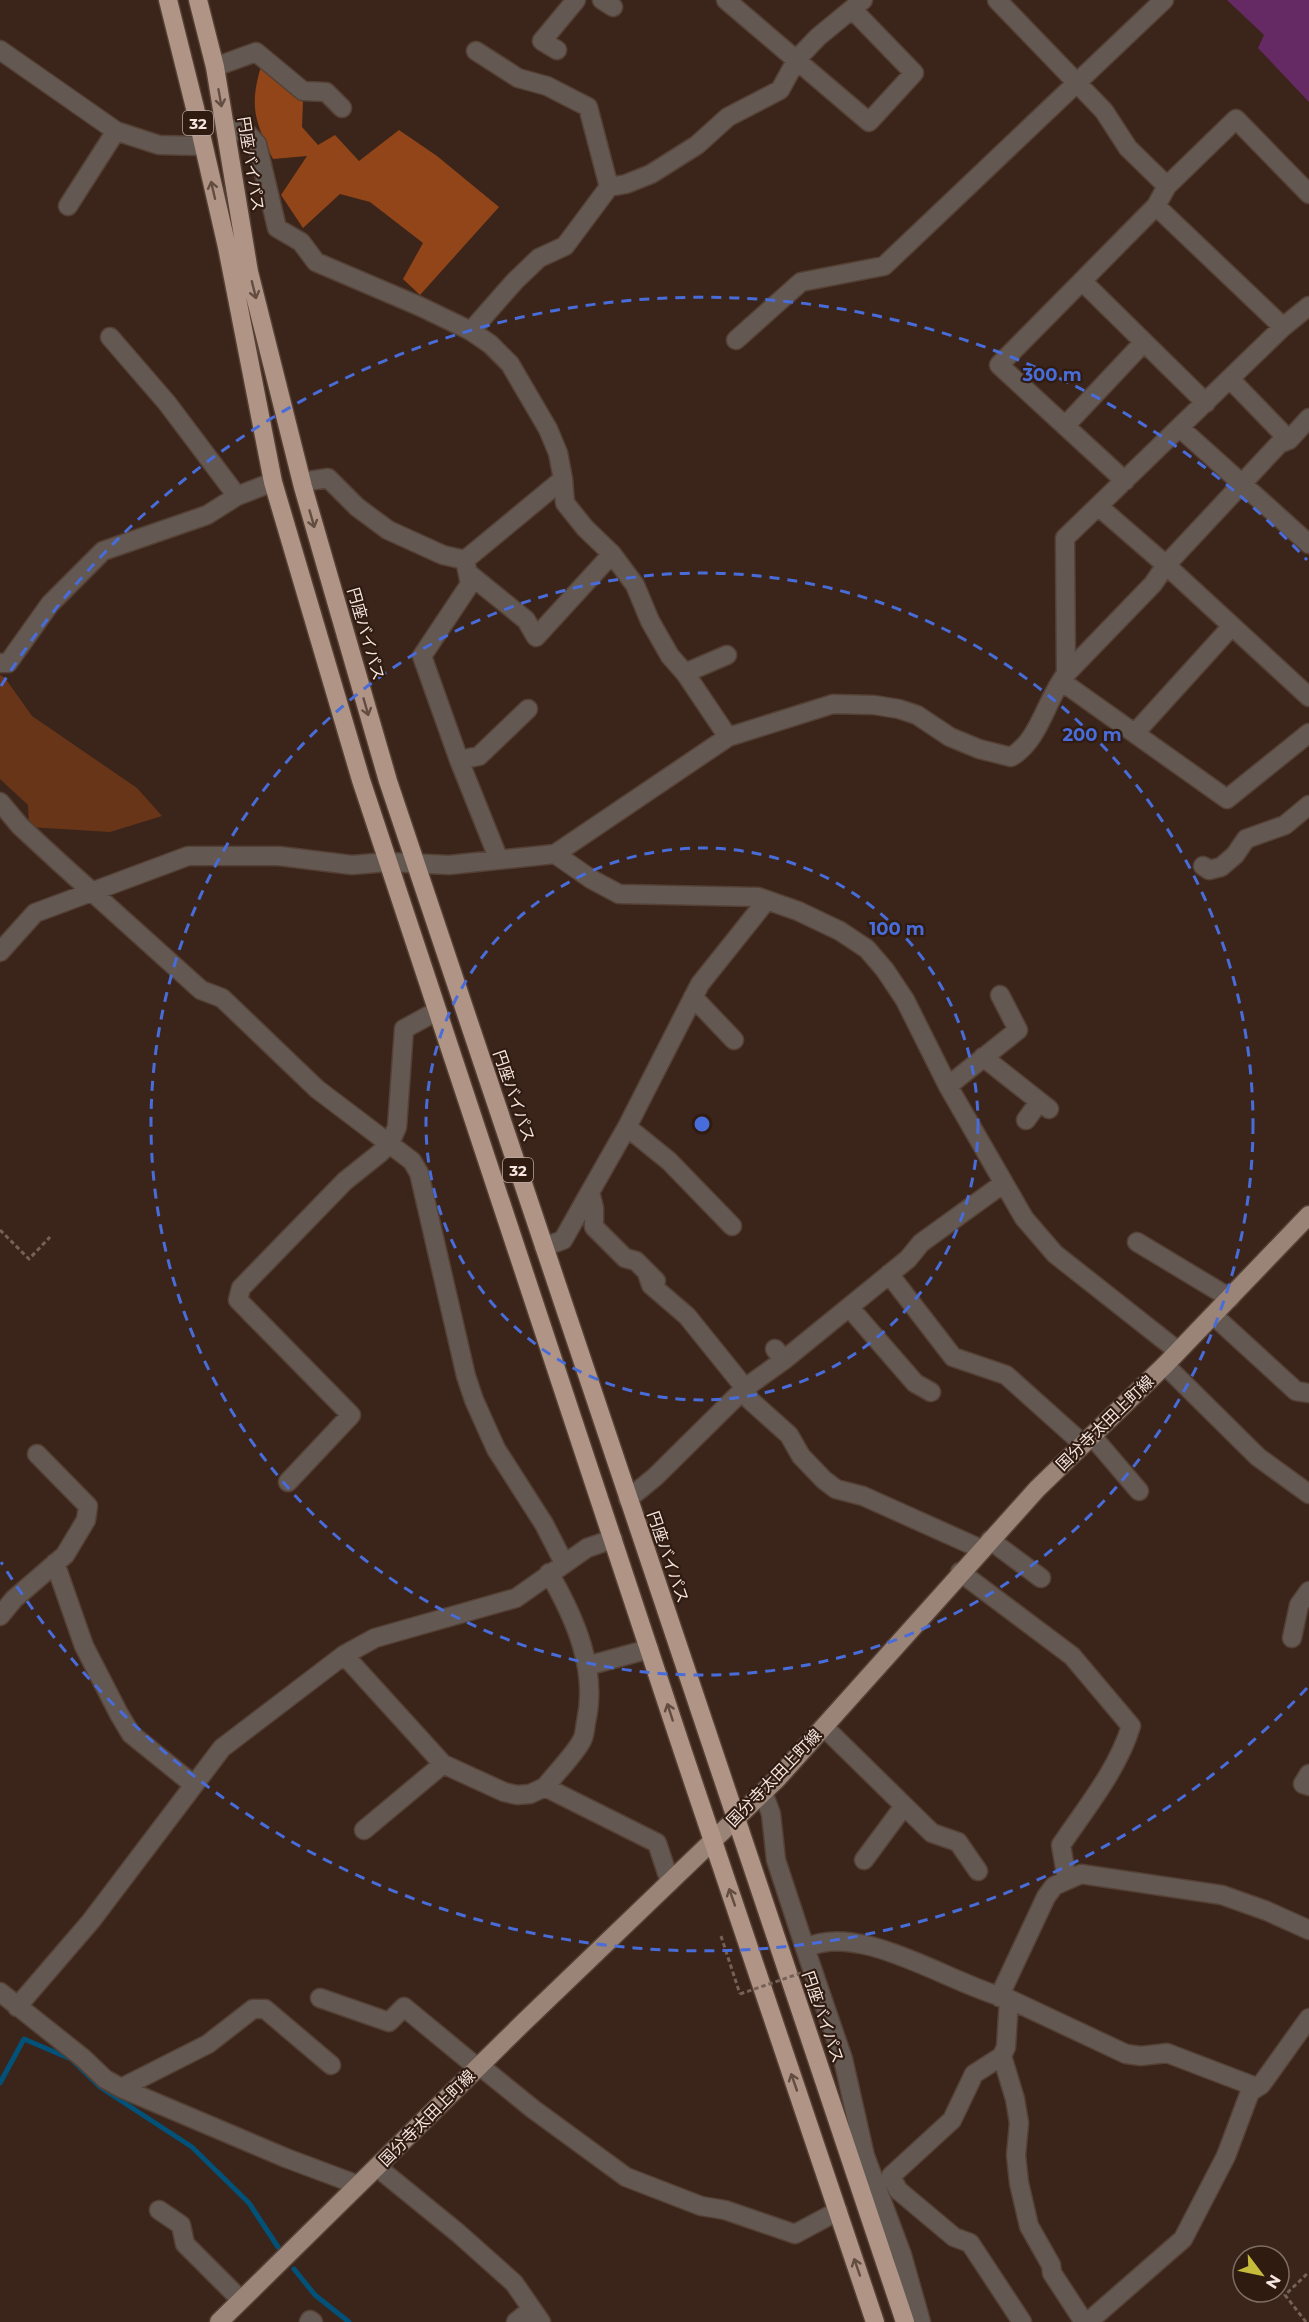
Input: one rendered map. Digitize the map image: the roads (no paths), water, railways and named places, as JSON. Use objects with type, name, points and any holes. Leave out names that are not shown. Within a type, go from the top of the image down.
[{"type":"highway","name":"32","points":[[168,0],[227,247],[273,482],[361,780],[875,2322]]},
{"type":"highway","name":"円座バイパス","points":[[198,0],[215,67],[249,272],[302,482],[387,780],[905,2322]]},
{"type":"main road","name":"国分寺太田上町線","points":[[219,2322],[763,1792],[1036,1489],[1166,1365],[1309,1215]]},
{"type":"street","points":[[557,50],[542,41],[576,0]]},
{"type":"street","points":[[471,331],[515,281],[539,258],[565,246],[609,187],[626,184],[651,174],[697,145],[728,117],[780,90],[797,59],[818,37],[858,5],[914,73],[869,122],[797,59],[726,0]]},
{"type":"street","points":[[997,0],[1104,111],[1128,148],[1167,186]]},
{"type":"street","points":[[736,340],[801,282],[884,266],[1164,0]]},
{"type":"street","points":[[0,50],[116,131],[159,145],[202,146]]},
{"type":"street","points":[[476,51],[518,78],[547,86],[588,107],[609,187]]},
{"type":"street","points":[[215,67],[256,52],[303,91],[326,92],[342,108]]},
{"type":"street","points":[[1125,480],[999,364],[1156,206],[1167,186],[1236,119],[1309,194]]},
{"type":"street","points":[[226,128],[248,134],[257,144],[277,228],[300,242],[316,262],[471,331],[490,344],[510,364],[548,429],[558,453],[565,503],[585,528],[612,554],[635,585],[650,621],[670,656],[685,673],[728,737]]},
{"type":"street","points":[[68,206],[116,131]]},
{"type":"street","points":[[1156,206],[1295,324]]},
{"type":"street","points":[[1082,281],[1206,403]]},
{"type":"street","points":[[1064,677],[1065,538],[1230,380],[1295,324],[1309,306]]},
{"type":"street","points":[[110,337],[167,403],[237,496]]},
{"type":"street","points":[[1065,426],[1144,342]]},
{"type":"street","points":[[1230,380],[1289,440]]},
{"type":"street","points":[[0,952],[35,914],[188,856],[279,856],[352,865],[415,862],[449,865],[555,854],[728,737],[833,704],[874,705],[899,709],[917,715],[950,737],[1011,757],[1023,750],[1033,735],[1064,677],[1153,584],[1166,565],[1242,484],[1280,444],[1289,440],[1309,418]]},
{"type":"street","points":[[1180,428],[1309,544]]},
{"type":"street","points":[[302,482],[328,478],[357,507],[388,530],[467,566],[526,620],[536,637],[612,554]]},
{"type":"street","points":[[467,566],[563,479]]},
{"type":"street","points":[[0,663],[8,663],[50,604],[103,552],[207,515],[237,496],[273,482]]},
{"type":"street","points":[[1098,506],[1166,565],[1309,697]]},
{"type":"street","points":[[467,566],[470,584],[422,656],[459,760],[499,860]]},
{"type":"street","points":[[1135,733],[1232,626]]},
{"type":"street","points":[[685,673],[727,655]]},
{"type":"street","points":[[1064,677],[1135,733],[1227,799],[1309,733]]},
{"type":"street","points":[[459,760],[479,756],[528,709]]},
{"type":"street","points":[[0,802],[20,826],[201,990],[222,998],[317,1089],[412,1161],[419,1173],[466,1376],[474,1400],[496,1449],[544,1524],[564,1563]]},
{"type":"street","points":[[1203,866],[1209,870],[1221,867],[1235,855],[1246,839],[1285,825],[1309,805]]},
{"type":"street","points":[[555,854],[591,879],[619,894],[758,897],[798,911],[830,926],[867,949],[885,970],[905,1000],[948,1086],[1024,1218],[1055,1254],[1178,1351]]},
{"type":"street","points":[[544,1247],[563,1240],[627,1127],[700,984],[766,900]]},
{"type":"street","points":[[948,1086],[1018,1030],[1000,995]]},
{"type":"street","points":[[693,997],[734,1040]]},
{"type":"street","points":[[288,1482],[351,1415],[238,1300],[241,1288],[345,1181],[390,1143],[397,1127],[404,1029],[437,1011]]},
{"type":"street","points":[[983,1057],[1044,1106],[1026,1120]]},
{"type":"street","points":[[627,1127],[669,1161],[732,1226]]},
{"type":"street","points":[[628,1499],[655,1477],[780,1355],[849,1307],[908,1259],[921,1243],[1004,1183]]},
{"type":"street","points":[[590,1192],[594,1208],[594,1227],[625,1258],[636,1261],[651,1276],[651,1285],[687,1316],[745,1388],[750,1400],[789,1436],[801,1456],[824,1480],[836,1489],[863,1496],[985,1544],[1041,1578]]},
{"type":"street","points":[[1137,1242],[1230,1298]]},
{"type":"street","points":[[890,1274],[953,1357],[1006,1375],[1087,1440],[1139,1491]]},
{"type":"street","points":[[849,1307],[915,1383],[931,1392]]},
{"type":"street","points":[[1213,1315],[1296,1391],[1309,1393]]},
{"type":"street","points":[[1166,1365],[1257,1457],[1309,1494]]},
{"type":"street","points":[[0,1616],[14,1599],[65,1555],[86,1520],[88,1506],[37,1454]]},
{"type":"street","points":[[17,2007],[91,1922],[222,1748],[344,1655],[375,1638],[516,1598],[587,1548],[613,1539]]},
{"type":"street","points":[[55,1563],[84,1646],[96,1673],[131,1734],[194,1785]]},
{"type":"street","points":[[960,1572],[1072,1656],[1131,1726],[1127,1740],[1098,1790],[1061,1845],[1067,1880]]},
{"type":"street","points":[[344,1655],[442,1764],[504,1792],[517,1795],[530,1794],[545,1787],[582,1740],[590,1690],[587,1666],[577,1628],[549,1574]]},
{"type":"street","points":[[1292,1638],[1299,1605],[1309,1591]]},
{"type":"street","points":[[587,1666],[649,1649]]},
{"type":"street","points":[[824,1726],[932,1833],[958,1842],[978,1871]]},
{"type":"street","points":[[364,1830],[442,1764]]},
{"type":"street","points":[[1309,1774],[1303,1784],[1309,1786]]},
{"type":"street","points":[[545,1787],[657,1843],[670,1882]]},
{"type":"street","points":[[763,1792],[771,1814],[776,1860],[843,2059],[865,2156],[902,2256],[921,2322]]},
{"type":"street","points":[[864,1860],[904,1806]]},
{"type":"street","points":[[1022,2322],[970,2243],[954,2237],[898,2190],[891,2176],[952,2120],[974,2074],[1002,2056],[1006,2047],[1004,1998],[1046,1897],[1054,1886],[1081,1874],[1222,1895],[1267,1911],[1309,1930]]},
{"type":"street","points":[[805,1948],[817,1942],[851,1941],[875,1947],[1004,1998],[1126,2054],[1141,2056],[1167,2053],[1256,2087]]},
{"type":"street","points":[[0,1992],[83,2058],[105,2079],[121,2088],[286,2158],[358,2185]]},
{"type":"street","points":[[320,1998],[389,2022],[404,2007],[533,2109],[626,2177],[700,2206],[725,2210],[795,2234],[838,2211]]},
{"type":"street","points":[[121,2088],[208,2044],[253,2009],[266,2009],[331,2065]]},
{"type":"street","points":[[1002,2056],[1015,2099],[1019,2123],[1016,2155],[1019,2183],[1029,2226],[1051,2265],[1052,2273],[1086,2322],[1184,2240],[1226,2156],[1250,2092],[1261,2085],[1309,2018]]},
{"type":"street","points":[[377,2167],[458,2233],[514,2283],[537,2316],[516,2322]]},
{"type":"street","points":[[159,2210],[181,2225],[185,2244],[241,2300]]},
{"type":"waterway","points":[[0,2083],[24,2039],[71,2059],[100,2087],[192,2147],[249,2203],[278,2247]]},
{"type":"waterway","points":[[294,2269],[315,2295],[349,2322]]}]
